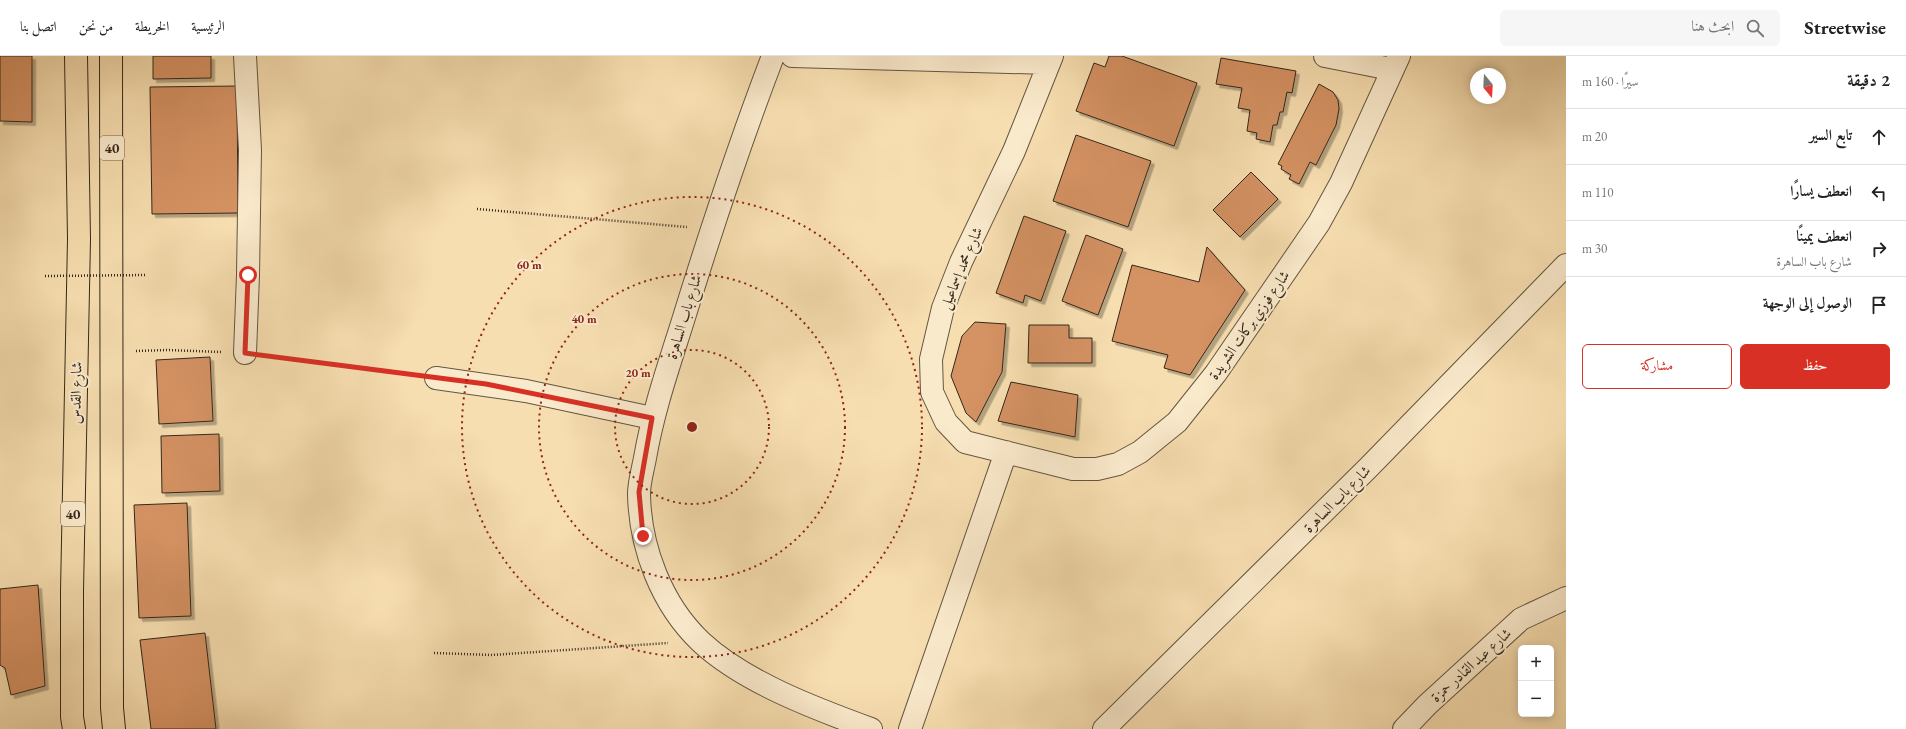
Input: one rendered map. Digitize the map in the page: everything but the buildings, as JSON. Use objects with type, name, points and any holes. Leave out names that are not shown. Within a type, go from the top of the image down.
[{"type":"highway","name":"شارع القدس","points":[[74,729],[72,717],[72,591],[78,246],[76,56]]},
{"type":"highway","name":"40","points":[[111,56],[111,352],[114,729]]},
{"type":"street","points":[[245,56],[250,150],[245,353]]},
{"type":"street","name":"شارع باب الساهرة","points":[[773,56],[744,134],[712,229],[652,418],[639,492],[643,536],[656,578],[680,618],[700,641],[725,660],[772,690],[871,729]]},
{"type":"street","points":[[792,56],[1051,59]]},
{"type":"street","points":[[1325,56],[1395,63]]},
{"type":"street","name":"شارع محمد إسماعيل","points":[[1006,452],[965,442],[946,422],[932,392],[931,359],[945,301],[961,262],[1014,152],[1051,59]]},
{"type":"street","name":"شارع فوزي بركات الشريدة","points":[[1006,452],[1073,469],[1097,469],[1118,464],[1140,452],[1176,422],[1216,373],[1319,223],[1341,183],[1395,63]]},
{"type":"street","name":"شارع باب الساهرة","points":[[1104,729],[1368,468],[1566,265]]},
{"type":"street","points":[[436,378],[526,391],[652,418]]},
{"type":"street","points":[[910,729],[1006,452]]},
{"type":"street","name":"شارع عبد القادر حمزة","points":[[1404,729],[1444,690],[1522,619],[1566,598]]},
{"type":"path","points":[[478,209],[712,229]]},
{"type":"path","points":[[45,276],[146,275]]},
{"type":"path","points":[[111,352],[167,350],[245,353],[436,378]]},
{"type":"path","points":[[434,653],[492,655],[700,641]]},
{"type":"route","points":[[248,275],[245,353],[486,384],[652,418],[639,492],[643,536]]}]
